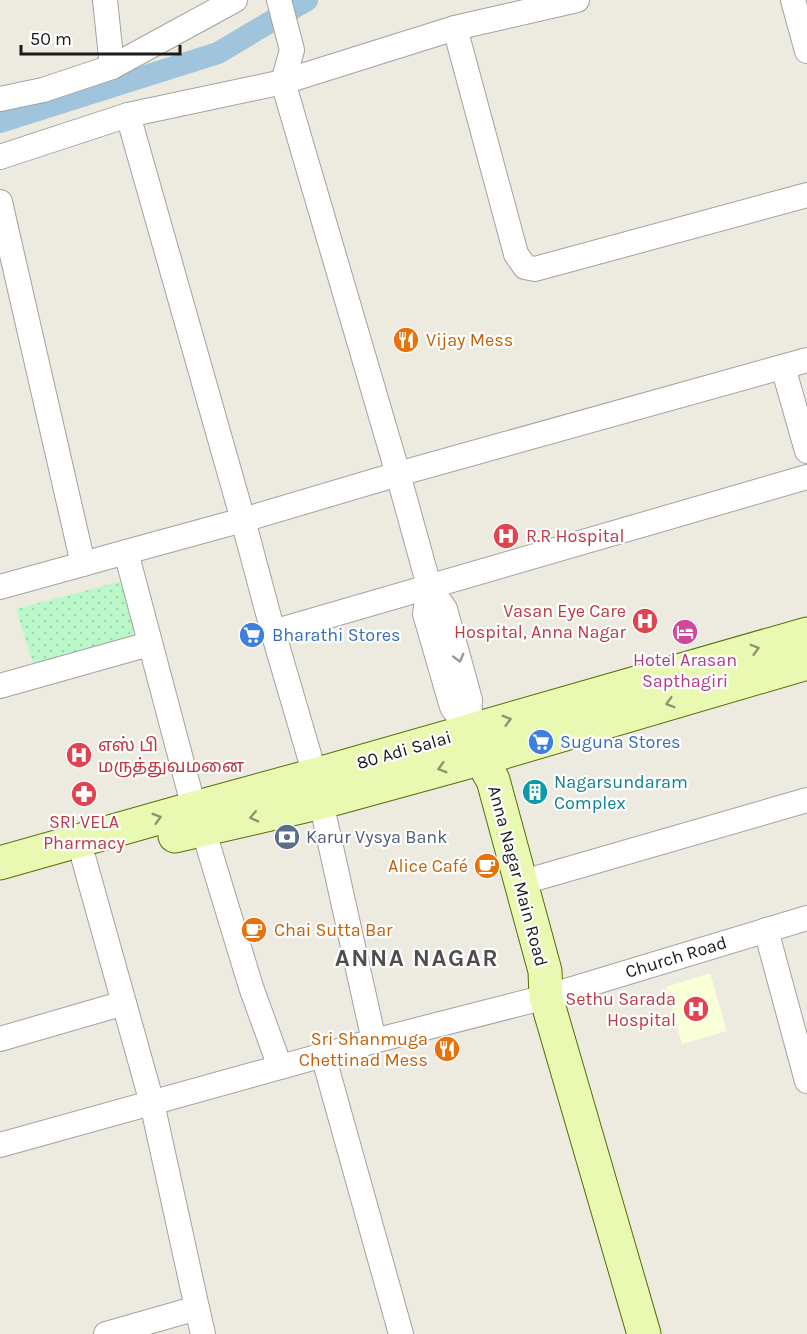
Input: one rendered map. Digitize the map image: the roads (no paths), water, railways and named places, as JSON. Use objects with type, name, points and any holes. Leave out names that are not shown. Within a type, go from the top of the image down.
[{"type":"main road","name":"80 Adi Salai","points":[[0,863],[319,789],[475,744],[807,634]]},
{"type":"main road","name":"80 Adi Salai","points":[[475,744],[807,663]]},
{"type":"main road","name":"Anna Nagar Main Road","points":[[475,744],[494,780],[545,971],[546,998],[644,1334]]},
{"type":"main road","name":"Anna Nagar Main Road","points":[[475,744],[477,785],[530,975],[546,998]]},
{"type":"main road","name":"80 Adi Salai","points":[[0,885],[84,860],[198,818]]},
{"type":"street","points":[[105,0],[112,67]]},
{"type":"street","points":[[0,99],[43,90],[112,67],[235,0]]},
{"type":"street","points":[[279,0],[292,50],[283,82],[429,586],[445,609],[470,700],[475,744]]},
{"type":"street","points":[[0,157],[128,115],[283,82],[455,28],[577,0]]},
{"type":"street","points":[[793,0],[807,51]]},
{"type":"street","points":[[455,28],[516,254],[525,267],[535,269],[807,195]]},
{"type":"street","points":[[128,115],[319,789],[374,1041]]},
{"type":"street","points":[[0,202],[83,564]]},
{"type":"street","points":[[0,587],[807,360]]},
{"type":"street","points":[[783,367],[807,451]]},
{"type":"street","points":[[273,632],[807,477]]},
{"type":"street","points":[[126,552],[149,644],[198,818],[251,987],[280,1067]]},
{"type":"street","points":[[0,686],[149,644]]},
{"type":"street","points":[[520,883],[807,800]]},
{"type":"street","points":[[84,860],[152,1103],[203,1334]]},
{"type":"street","name":"Church Road","points":[[0,1145],[374,1041],[546,998],[807,918]]},
{"type":"street","points":[[766,930],[807,1081]]},
{"type":"street","points":[[0,1039],[124,1004]]},
{"type":"street","points":[[323,1055],[401,1334]]},
{"type":"street","points":[[106,1334],[197,1308]]},
{"type":"waterway","points":[[0,122],[218,53],[307,0]]},
{"type":"place","name":"Vijay Mess","points":[[406,340]]},
{"type":"place","name":"R.R Hospital","points":[[506,536]]},
{"type":"place","name":"Vasan Eye Care Hospital, Anna Nagar","points":[[645,621]]},
{"type":"place","name":"Hotel Arasan Sapthagiri","points":[[685,632]]},
{"type":"place","name":"Bharathi Stores","points":[[252,635]]},
{"type":"place","name":"Suguna Stores","points":[[541,742]]},
{"type":"place","name":"எஸ் பி மருத்துவமனை","points":[[79,755]]},
{"type":"place","name":"Nagarsundaram Complex","points":[[535,792]]},
{"type":"place","name":"SRI VELA Pharmacy","points":[[84,794]]},
{"type":"place","name":"Karur Vysya Bank","points":[[287,837]]},
{"type":"place","name":"Alice Café","points":[[487,866]]},
{"type":"place","name":"Chai Sutta Bar","points":[[254,930]]},
{"type":"place","name":"Sethu Sarada Hospital","points":[[696,1009]]},
{"type":"place","name":"Sri Shanmuga Chettinad Mess","points":[[447,1049]]},
{"type":"district","name":"ANNA NAGAR","points":[[417,958]]}]
